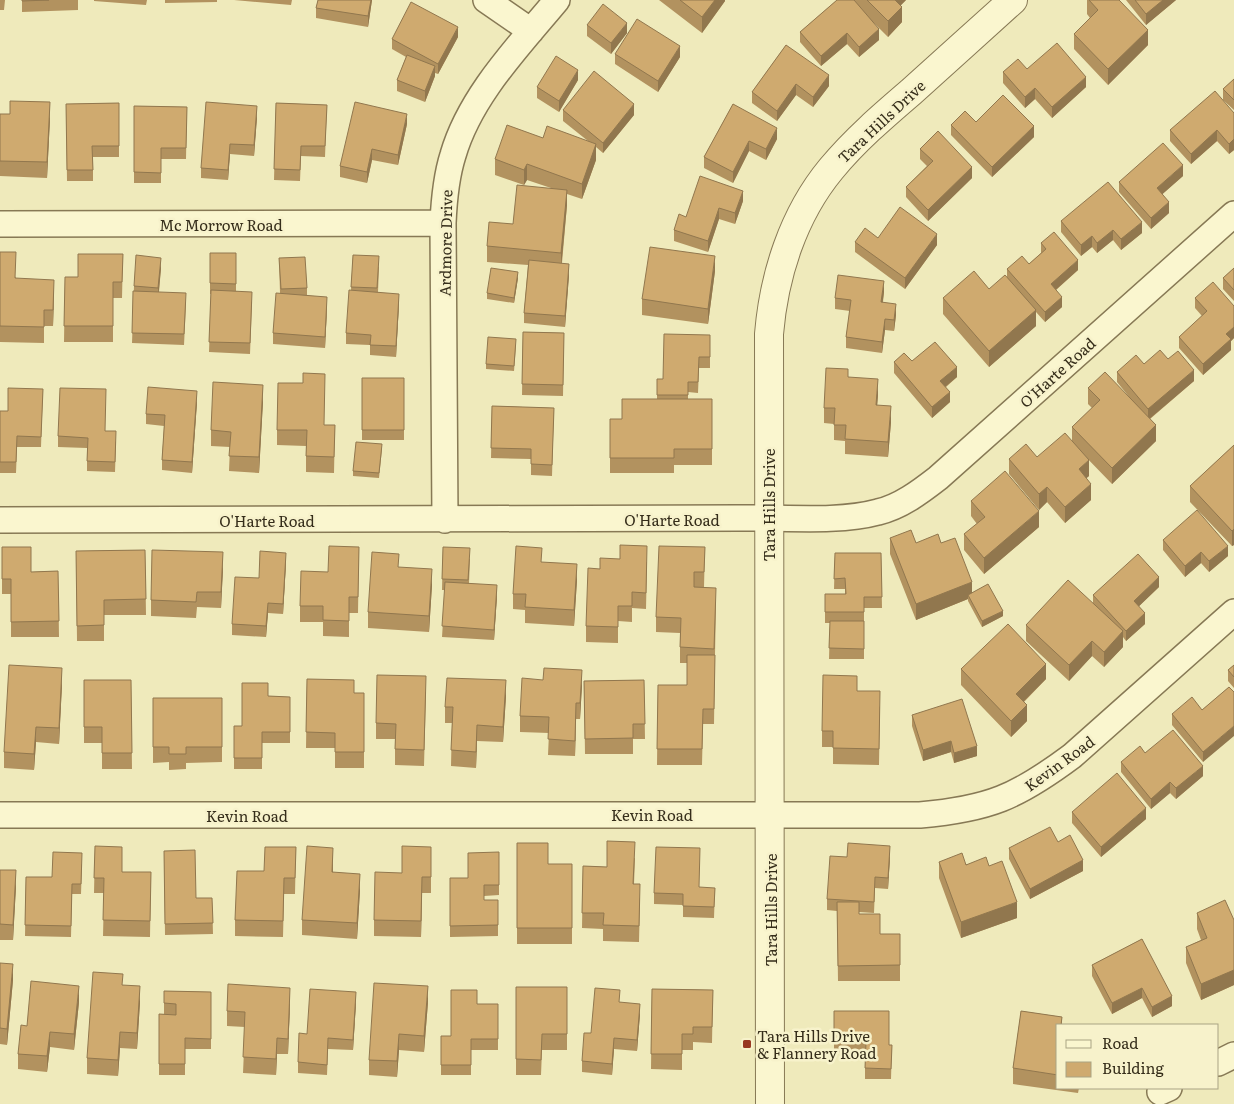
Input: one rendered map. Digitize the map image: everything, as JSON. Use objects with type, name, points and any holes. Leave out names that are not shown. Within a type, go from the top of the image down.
[{"type":"street","points":[[486,0],[531,31]]},
{"type":"street","name":"Ardmore Drive","points":[[445,520],[443,223],[449,171],[453,154],[465,123],[485,90],[557,0]]},
{"type":"street","name":"Tara Hills Drive","points":[[770,1104],[768,518],[769,334],[772,304],[782,261],[800,219],[830,170],[851,147],[1013,0]]},
{"type":"street","name":"O'Harte Road","points":[[0,520],[768,518],[852,517],[879,512],[920,493],[1234,214]]},
{"type":"street","name":"Mc Morrow Road","points":[[0,224],[443,223]]},
{"type":"street","name":"Kevin Road","points":[[0,815],[938,813],[984,806],[1014,795],[1045,777],[1072,756],[1234,612]]},
{"type":"street","points":[[1219,1062],[1234,1055]]},
{"type":"building","points":[[318,0],[371,0],[368,16],[316,8]]},
{"type":"building","points":[[680,0],[715,0],[702,17]]},
{"type":"building","points":[[837,0],[854,0],[879,29],[859,47],[847,33],[821,56],[800,32]]},
{"type":"building","points":[[867,0],[895,0],[902,7],[888,21]]},
{"type":"building","points":[[1089,0],[1119,0],[1148,30],[1108,69],[1074,34],[1098,10]]},
{"type":"building","points":[[1135,0],[1163,0],[1146,14]]},
{"type":"building","points":[[411,2],[458,27],[438,64],[392,39]]},
{"type":"building","points":[[603,4],[627,23],[611,43],[587,25]]},
{"type":"building","points":[[637,19],[680,46],[658,81],[615,54]]},
{"type":"building","points":[[1057,43],[1086,77],[1052,107],[1035,88],[1025,97],[1003,72],[1018,59],[1027,69]]},
{"type":"building","points":[[786,45],[829,75],[813,97],[796,84],[777,111],[752,92]]},
{"type":"building","points":[[407,55],[435,66],[425,91],[397,80]]},
{"type":"building","points":[[556,56],[578,70],[559,101],[537,87]]},
{"type":"building","points":[[594,71],[634,104],[603,143],[563,110]]},
{"type":"building","points":[[1234,79],[1234,100],[1223,89]]},
{"type":"building","points":[[1215,91],[1234,113],[1234,139],[1229,144],[1217,130],[1191,154],[1170,130]]},
{"type":"building","points":[[1003,95],[1034,126],[992,167],[951,125],[965,111],[976,122]]},
{"type":"building","points":[[10,101],[50,102],[47,162],[0,161],[0,114],[10,114]]},
{"type":"building","points":[[206,102],[257,106],[254,145],[230,144],[228,170],[201,168]]},
{"type":"building","points":[[355,102],[407,114],[398,155],[372,149],[367,172],[340,166]]},
{"type":"building","points":[[119,103],[119,146],[92,146],[93,170],[67,170],[66,104]]},
{"type":"building","points":[[276,103],[327,105],[325,146],[301,146],[300,170],[274,169]]},
{"type":"building","points":[[733,104],[777,128],[766,149],[749,141],[733,172],[704,157]]},
{"type":"building","points":[[134,106],[187,107],[186,148],[161,148],[161,173],[134,172]]},
{"type":"building","points":[[507,125],[543,138],[547,126],[596,144],[582,184],[527,164],[524,170],[495,159]]},
{"type":"building","points":[[938,131],[972,167],[928,210],[906,187],[933,161],[920,149]]},
{"type":"building","points":[[1163,143],[1183,165],[1157,188],[1169,202],[1151,218],[1119,182]]},
{"type":"building","points":[[700,176],[743,191],[735,213],[719,208],[708,241],[674,230],[679,214],[686,217]]},
{"type":"building","points":[[1108,182],[1142,222],[1121,239],[1113,230],[1097,243],[1092,236],[1081,245],[1061,221]]},
{"type":"building","points":[[517,185],[567,190],[561,253],[487,246],[489,222],[513,224]]},
{"type":"building","points":[[900,207],[937,234],[905,278],[855,242],[865,228],[878,238]]},
{"type":"building","points":[[1054,232],[1078,260],[1051,284],[1062,297],[1045,312],[1007,269],[1022,256],[1029,264],[1046,249],[1041,243]]},
{"type":"building","points":[[650,247],[715,256],[708,309],[642,299]]},
{"type":"building","points":[[0,252],[16,252],[15,278],[54,280],[53,310],[44,310],[44,327],[0,326]]},
{"type":"building","points":[[210,253],[236,253],[236,284],[210,283]]},
{"type":"building","points":[[78,254],[123,254],[122,282],[113,282],[113,326],[64,326],[65,277],[78,277]]},
{"type":"building","points":[[136,255],[161,258],[158,288],[134,286]]},
{"type":"building","points":[[353,255],[379,256],[377,288],[351,287]]},
{"type":"building","points":[[305,257],[307,288],[281,289],[279,258]]},
{"type":"building","points":[[529,260],[569,264],[565,316],[524,313]]},
{"type":"building","points":[[491,268],[518,272],[514,298],[487,293]]},
{"type":"building","points":[[1234,268],[1234,290],[1223,278]]},
{"type":"building","points":[[974,271],[989,289],[1005,275],[1036,310],[989,351],[943,298]]},
{"type":"building","points":[[838,275],[884,281],[881,302],[896,304],[894,320],[885,319],[882,342],[846,337],[851,300],[835,298]]},
{"type":"building","points":[[1213,282],[1234,306],[1234,327],[1226,334],[1231,339],[1203,364],[1179,337],[1207,311],[1195,298]]},
{"type":"building","points":[[211,290],[252,292],[250,343],[209,342]]},
{"type":"building","points":[[349,290],[399,294],[396,346],[370,345],[371,335],[346,333]]},
{"type":"building","points":[[133,291],[186,293],[184,334],[132,333]]},
{"type":"building","points":[[276,293],[327,297],[325,337],[273,333]]},
{"type":"building","points":[[523,332],[564,333],[563,385],[522,384]]},
{"type":"building","points":[[664,334],[710,335],[710,357],[699,357],[698,382],[688,382],[688,395],[657,395],[657,379],[663,379]]},
{"type":"building","points":[[488,337],[516,339],[514,366],[486,364]]},
{"type":"building","points":[[935,342],[957,367],[940,381],[950,392],[932,407],[894,362],[904,353],[912,361]]},
{"type":"building","points":[[1160,350],[1168,359],[1178,351],[1194,370],[1148,409],[1117,372],[1136,355],[1144,364]]},
{"type":"building","points":[[826,368],[848,369],[848,377],[878,379],[876,405],[891,406],[888,442],[845,439],[846,425],[834,425],[835,408],[824,408]]},
{"type":"building","points":[[1105,372],[1156,425],[1112,468],[1072,427],[1100,400],[1088,388]]},
{"type":"building","points":[[303,373],[325,374],[324,425],[335,425],[334,457],[306,456],[307,430],[277,430],[278,383],[303,383]]},
{"type":"building","points":[[362,378],[404,378],[404,430],[362,430]]},
{"type":"building","points":[[213,382],[263,385],[259,457],[229,456],[231,432],[211,430]]},
{"type":"building","points":[[148,387],[197,391],[192,462],[162,460],[165,415],[146,414]]},
{"type":"building","points":[[8,388],[43,389],[41,437],[17,436],[16,462],[0,462],[0,411],[8,411]]},
{"type":"building","points":[[60,388],[106,389],[105,431],[116,431],[115,462],[87,461],[88,438],[58,436]]},
{"type":"building","points":[[622,399],[712,399],[712,449],[674,449],[674,458],[610,458],[610,419],[622,419]]},
{"type":"building","points":[[492,406],[554,408],[552,465],[531,464],[531,449],[491,448]]},
{"type":"building","points":[[1065,433],[1089,460],[1079,469],[1091,484],[1065,507],[1047,487],[1039,494],[1009,459],[1026,444],[1037,457]]},
{"type":"building","points":[[356,442],[382,444],[379,473],[353,471]]},
{"type":"building","points":[[1234,445],[1234,529],[1232,531],[1190,486]]},
{"type":"building","points":[[1005,471],[1039,511],[984,558],[964,534],[985,517],[971,501]]},
{"type":"building","points":[[1197,510],[1228,546],[1209,561],[1201,552],[1185,566],[1163,540]]},
{"type":"building","points":[[911,530],[916,543],[938,534],[941,543],[955,538],[972,582],[916,604],[890,538]]},
{"type":"building","points":[[620,545],[647,546],[646,593],[632,592],[632,606],[618,606],[618,627],[586,626],[588,568],[600,569],[600,558],[620,559]]},
{"type":"building","points":[[329,546],[359,547],[358,597],[349,597],[349,621],[323,620],[323,606],[300,606],[301,571],[328,572]]},
{"type":"building","points":[[516,546],[542,548],[541,562],[577,564],[574,610],[525,607],[526,594],[513,594]]},
{"type":"building","points":[[659,546],[705,547],[704,572],[694,572],[694,587],[716,588],[714,649],[680,647],[681,618],[656,617]]},
{"type":"building","points":[[2,547],[31,547],[31,572],[58,571],[59,621],[11,622],[11,579],[2,579]]},
{"type":"building","points":[[443,547],[470,548],[468,580],[442,579]]},
{"type":"building","points":[[145,550],[146,599],[104,600],[104,625],[77,626],[76,551]]},
{"type":"building","points":[[152,550],[223,552],[221,592],[197,592],[196,602],[151,600]]},
{"type":"building","points":[[260,551],[286,553],[283,604],[268,603],[266,626],[232,624],[235,577],[259,578]]},
{"type":"building","points":[[372,552],[399,554],[398,567],[432,569],[429,616],[368,612]]},
{"type":"building","points":[[835,553],[881,553],[882,597],[864,597],[864,612],[825,612],[825,594],[846,594],[845,578],[834,579]]},
{"type":"building","points":[[1138,554],[1159,577],[1134,601],[1145,613],[1126,631],[1093,595]]},
{"type":"building","points":[[1068,580],[1123,631],[1104,652],[1092,641],[1069,665],[1026,625]]},
{"type":"building","points":[[445,582],[497,585],[494,630],[442,626]]},
{"type":"building","points":[[988,584],[1003,611],[982,621],[968,595]]},
{"type":"building","points":[[830,621],[864,621],[864,649],[829,648]]},
{"type":"building","points":[[1008,624],[1046,664],[1016,694],[1027,705],[1011,721],[961,669]]},
{"type":"building","points":[[687,655],[715,655],[714,709],[703,709],[702,749],[657,749],[658,685],[687,685]]},
{"type":"building","points":[[9,665],[62,668],[59,728],[36,727],[34,754],[4,752]]},
{"type":"building","points":[[1234,665],[1234,677],[1228,670]]},
{"type":"building","points":[[544,668],[582,670],[580,703],[576,703],[575,741],[548,739],[549,717],[520,716],[522,678],[543,680]]},
{"type":"building","points":[[377,675],[426,676],[424,750],[395,749],[396,724],[376,723]]},
{"type":"building","points":[[823,675],[857,676],[857,691],[880,691],[879,749],[833,748],[833,731],[822,731]]},
{"type":"building","points":[[447,678],[506,680],[503,727],[477,725],[476,752],[451,750],[453,707],[445,707]]},
{"type":"building","points":[[307,679],[354,680],[354,693],[364,693],[364,752],[335,752],[335,733],[306,732]]},
{"type":"building","points":[[84,680],[131,680],[132,753],[102,753],[102,727],[84,727]]},
{"type":"building","points":[[644,680],[645,724],[633,724],[633,738],[585,739],[584,681]]},
{"type":"building","points":[[242,683],[268,683],[268,696],[290,697],[290,732],[262,732],[262,758],[234,758],[234,726],[242,726]]},
{"type":"building","points":[[1229,687],[1234,692],[1234,726],[1203,752],[1172,714],[1192,697],[1202,710]]},
{"type":"building","points":[[153,698],[222,698],[222,747],[186,747],[186,754],[169,754],[169,747],[153,747]]},
{"type":"building","points":[[962,699],[977,746],[954,753],[951,741],[923,750],[912,715]]},
{"type":"building","points":[[1173,730],[1203,766],[1176,788],[1170,782],[1151,799],[1121,762],[1140,746],[1145,753]]},
{"type":"building","points":[[1117,773],[1146,808],[1101,847],[1072,812]]},
{"type":"building","points":[[1050,827],[1058,842],[1070,835],[1083,860],[1030,889],[1009,848]]},
{"type":"building","points":[[607,841],[635,842],[633,884],[640,884],[639,926],[603,925],[604,913],[582,913],[583,866],[607,867]]},
{"type":"building","points":[[517,843],[548,843],[548,864],[572,864],[572,928],[517,928]]},
{"type":"building","points":[[848,843],[890,846],[888,878],[875,877],[874,902],[827,899],[830,856],[847,857]]},
{"type":"building","points":[[95,846],[122,847],[122,872],[151,872],[150,921],[103,920],[104,878],[94,878]]},
{"type":"building","points":[[307,846],[333,848],[332,872],[360,874],[357,923],[302,920]]},
{"type":"building","points":[[402,846],[431,847],[431,877],[422,877],[421,921],[374,920],[375,872],[402,873]]},
{"type":"building","points":[[265,847],[296,847],[295,878],[284,878],[283,921],[235,920],[237,871],[264,871]]},
{"type":"building","points":[[656,847],[700,848],[699,887],[715,888],[714,907],[683,906],[683,894],[654,893]]},
{"type":"building","points":[[195,850],[196,898],[212,898],[213,923],[165,924],[164,851]]},
{"type":"building","points":[[53,852],[82,853],[81,884],[72,884],[71,926],[25,925],[26,877],[52,877]]},
{"type":"building","points":[[499,852],[499,885],[484,885],[484,900],[498,900],[498,925],[450,926],[450,878],[468,878],[468,853]]},
{"type":"building","points":[[962,853],[966,865],[986,857],[989,866],[1002,861],[1017,902],[961,922],[939,862]]},
{"type":"building","points":[[0,870],[16,870],[13,925],[0,924]]},
{"type":"building","points":[[1225,900],[1234,920],[1234,970],[1201,984],[1186,947],[1207,938],[1197,913]]},
{"type":"building","points":[[837,902],[859,902],[859,914],[880,914],[880,934],[900,934],[900,965],[838,966]]},
{"type":"building","points":[[1142,939],[1172,996],[1152,1007],[1142,988],[1112,1003],[1092,965]]},
{"type":"building","points":[[0,963],[13,964],[7,1029],[0,1028]]},
{"type":"building","points":[[93,972],[123,974],[122,985],[140,986],[137,1033],[120,1032],[118,1060],[87,1058]]},
{"type":"building","points":[[31,981],[79,986],[74,1034],[50,1032],[47,1056],[18,1054],[21,1025],[27,1026]]},
{"type":"building","points":[[374,983],[428,986],[424,1036],[399,1034],[397,1061],[369,1060]]},
{"type":"building","points":[[228,984],[290,988],[288,1039],[277,1038],[276,1059],[243,1057],[245,1012],[227,1011]]},
{"type":"building","points":[[516,987],[567,987],[567,1034],[542,1034],[541,1060],[516,1059]]},
{"type":"building","points":[[595,988],[620,990],[619,1002],[640,1004],[637,1040],[614,1038],[612,1064],[582,1061],[584,1033],[591,1033]]},
{"type":"building","points":[[310,989],[356,992],[353,1040],[328,1038],[327,1065],[298,1062],[299,1033],[307,1034]]},
{"type":"building","points":[[652,989],[713,990],[712,1027],[693,1027],[693,1034],[682,1034],[682,1054],[651,1054]]},
{"type":"building","points":[[451,990],[477,990],[477,1004],[498,1004],[498,1039],[471,1039],[471,1065],[441,1065],[441,1036],[451,1036]]},
{"type":"building","points":[[164,991],[211,992],[211,1039],[185,1038],[185,1064],[159,1064],[159,1014],[176,1015],[176,1004],[164,1003]]},
{"type":"building","points":[[834,1011],[889,1011],[889,1045],[892,1045],[891,1069],[865,1068],[866,1042],[834,1042]]},
{"type":"building","points":[[1021,1011],[1062,1017],[1061,1024],[1056,1024],[1056,1075],[1013,1068]]},
{"type":"place","name":"Tara Hills Drive & Flannery Road","points":[[747,1044]]}]
